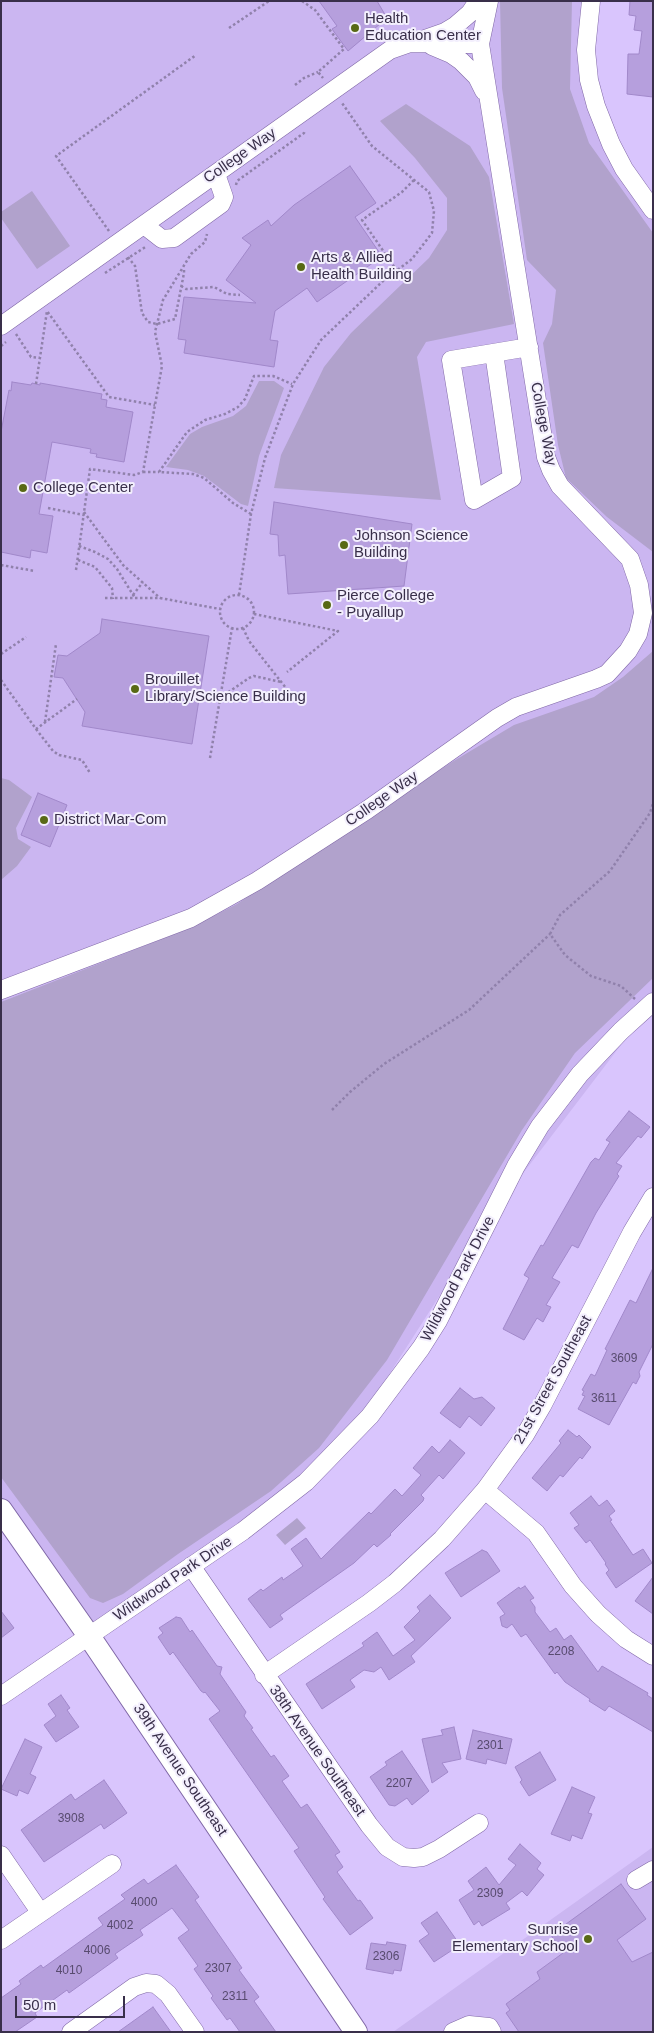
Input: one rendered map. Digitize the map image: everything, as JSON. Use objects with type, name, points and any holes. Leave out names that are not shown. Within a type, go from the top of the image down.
[{"type":"main road","name":"39th Avenue Southeast","points":[[1,1510],[89,1636],[356,2032]]},
{"type":"street","points":[[418,43],[445,32],[464,19],[478,1]]},
{"type":"street","points":[[480,44],[489,1]]},
{"type":"street","points":[[591,1],[586,50],[589,80],[596,106],[611,144],[624,169],[653,210]]},
{"type":"street","points":[[418,43],[451,54],[469,68],[477,77],[490,106]]},
{"type":"street","name":"College Way","points":[[1,990],[191,918],[257,882],[374,806],[497,718],[516,707],[607,674],[628,651],[638,634],[643,613],[642,599],[630,558],[560,486],[550,470],[546,457],[480,44],[418,43],[390,50],[333,99],[216,174],[117,244],[8,330]]},
{"type":"street","points":[[144,225],[162,239],[174,238],[221,204],[224,197],[216,174]]},
{"type":"street","points":[[494,353],[512,478],[474,500],[451,360],[529,347]]},
{"type":"street","name":"Wildwood Park Drive","points":[[1,1696],[243,1531],[306,1482],[370,1416],[421,1348],[438,1321],[516,1166],[540,1126],[580,1074],[620,1031],[649,1005]]},
{"type":"street","name":"21st Street Southeast","points":[[264,1675],[369,1603],[394,1583],[442,1539],[485,1490],[525,1435],[542,1406],[632,1232],[653,1197]]},
{"type":"street","points":[[485,1490],[536,1533],[579,1593],[598,1614],[626,1639],[653,1656]]},
{"type":"street","name":"38th Avenue Southeast","points":[[190,1566],[379,1839],[396,1854],[408,1858],[423,1857],[479,1823]]},
{"type":"street","points":[[1,1854],[40,1912]]},
{"type":"street","points":[[1,1940],[112,1864]]},
{"type":"street","points":[[636,1880],[653,1870]]},
{"type":"street","points":[[71,2032],[134,1988],[146,1984],[156,1984],[168,1994],[195,2032]]},
{"type":"street","points":[[453,2032],[469,2025],[489,2027],[492,2032]]},
{"type":"path","points":[[229,28],[269,1]]},
{"type":"path","points":[[295,85],[304,78],[318,72],[344,50],[315,10],[302,1]]},
{"type":"path","points":[[184,267],[176,319],[157,324],[148,322],[142,314],[135,266],[117,244],[56,156],[196,55]]},
{"type":"path","points":[[239,595],[251,514],[265,458],[292,384],[321,340],[358,304],[412,259],[432,233],[434,211],[430,192],[372,146],[341,102],[333,99],[318,72]]},
{"type":"path","points":[[236,187],[237,182],[304,133],[307,126]]},
{"type":"path","points":[[397,270],[362,220],[402,192],[414,180]]},
{"type":"path","points":[[143,472],[162,366],[155,332],[163,300],[191,254],[205,242],[207,233],[198,234]]},
{"type":"path","points":[[104,274],[147,246],[155,248]]},
{"type":"path","points":[[181,286],[186,289],[214,287],[227,294],[240,295]]},
{"type":"path","points":[[47,311],[109,397],[155,405]]},
{"type":"path","points":[[40,316],[47,311]]},
{"type":"path","points":[[36,384],[47,311]]},
{"type":"path","points":[[8,330],[20,332]]},
{"type":"path","points":[[1,346],[8,330]]},
{"type":"path","points":[[8,330],[32,357],[40,358]]},
{"type":"path","points":[[159,472],[187,432],[205,420],[225,414],[238,407],[245,399],[254,376],[273,376],[292,384]]},
{"type":"path","points":[[76,570],[90,469],[134,476],[143,472],[193,474],[204,478],[233,503],[251,514]]},
{"type":"path","points":[[48,508],[84,513],[123,565],[160,598]]},
{"type":"path","points":[[79,546],[108,559],[117,569],[135,598]]},
{"type":"path","points":[[77,560],[95,567],[112,588],[113,599]]},
{"type":"path","points":[[1,564],[35,571]]},
{"type":"path","points":[[133,595],[143,582]]},
{"type":"path","points":[[239,595],[251,602],[254,614],[248,625],[243,628],[232,628],[222,621],[220,609],[227,598],[239,595]]},
{"type":"path","points":[[105,598],[160,598],[220,609]]},
{"type":"path","points":[[254,614],[338,632],[287,672]]},
{"type":"path","points":[[210,758],[232,628]]},
{"type":"path","points":[[243,628],[249,641],[297,702]]},
{"type":"path","points":[[1,654],[26,636]]},
{"type":"path","points":[[44,722],[56,644]]},
{"type":"path","points":[[220,698],[254,676],[282,682]]},
{"type":"path","points":[[1,680],[53,751],[59,755],[82,760],[90,773]]},
{"type":"path","points":[[36,729],[77,699]]},
{"type":"path","points":[[332,1110],[350,1092],[384,1064],[469,1010],[550,934],[560,915],[610,871],[650,812],[653,803]]},
{"type":"path","points":[[550,934],[565,954],[590,976],[621,986],[649,1005]]},
{"type":"shaded area","name":"Pierce College - Puyallup","points":[[1,1],[594,1],[587,28],[611,144],[653,208],[653,1003],[492,1214],[347,1440],[89,1636],[1,1501]]},
{"type":"shaded area","points":[[500,1],[572,1],[570,89],[589,143],[653,233],[653,552],[607,517],[566,478],[558,445],[543,343],[552,324],[556,290],[527,260],[502,88]]},
{"type":"shaded area","points":[[406,104],[470,146],[489,177],[514,324],[426,342],[417,357],[441,500],[274,488],[281,455],[324,367],[351,333],[429,258],[447,230],[447,198],[415,158],[380,121]]},
{"type":"shaded area","points":[[32,191],[70,246],[37,269],[1,218],[1,212]]},
{"type":"shaded area","points":[[259,381],[274,381],[284,388],[259,456],[248,506],[241,504],[204,476],[188,470],[166,467],[190,434],[202,427],[233,416],[246,406]]},
{"type":"shaded area","points":[[653,651],[653,978],[575,1053],[522,1130],[387,1360],[319,1448],[271,1491],[123,1594],[103,1603],[90,1598],[1,1477],[1,1002],[190,928],[237,904],[452,762],[514,725],[594,697],[623,677]]},
{"type":"shaded area","points":[[1,778],[9,780],[32,797],[16,828],[18,839],[31,847],[17,866],[1,880]]},
{"type":"shaded area","points":[[297,1518],[306,1528],[285,1545],[276,1535]]},
{"type":"shaded area","name":"Sunrise Elementary School","points":[[653,1847],[653,2032],[393,2032]]},
{"type":"building","name":"Health Education Center","points":[[319,1],[377,1],[387,18],[348,51],[332,29],[337,26]]},
{"type":"building","points":[[630,1],[653,1],[653,97],[627,94],[628,54],[639,54],[642,31],[634,30],[636,16],[629,15]]},
{"type":"building","name":"Arts & Allied Health Building","points":[[350,166],[376,203],[355,217],[379,252],[374,256],[377,260],[317,302],[307,288],[275,311],[270,340],[278,341],[274,367],[184,353],[186,340],[178,339],[184,297],[256,303],[226,280],[251,245],[242,238],[268,220],[271,226],[294,205]]},
{"type":"building","name":"College Center","points":[[12,382],[31,385],[32,383],[40,385],[40,383],[102,394],[101,399],[107,400],[106,407],[133,412],[124,462],[96,457],[97,454],[90,453],[91,449],[52,442],[39,514],[53,516],[47,553],[31,550],[30,558],[1,552],[1,432]]},
{"type":"building","name":"Johnson Science Building","points":[[274,502],[412,524],[404,586],[288,594],[285,555],[279,556],[278,535],[270,534]]},
{"type":"building","name":"Brouillet Library/Science Building","points":[[102,619],[209,636],[192,744],[82,726],[85,712],[63,678],[54,677],[58,655],[67,656],[100,633]]},
{"type":"building","name":"District Mar-Com","points":[[38,793],[67,805],[50,847],[21,835]]},
{"type":"building","points":[[629,1111],[650,1127],[641,1138],[638,1136],[616,1163],[622,1166],[617,1174],[619,1176],[596,1213],[578,1248],[572,1245],[552,1278],[560,1282],[546,1305],[551,1307],[543,1322],[537,1318],[524,1340],[503,1329],[529,1278],[524,1275],[541,1245],[543,1246],[591,1162],[595,1158],[599,1160],[610,1142],[606,1140]]},
{"type":"building","points":[[653,1268],[653,1344],[639,1372],[640,1376],[636,1384],[633,1382],[609,1425],[578,1409],[585,1396],[582,1395],[584,1391],[582,1390],[591,1374],[595,1376],[607,1350],[605,1349],[630,1300],[636,1303]]},
{"type":"building","points":[[460,1388],[474,1399],[482,1397],[495,1408],[481,1426],[469,1416],[460,1428],[440,1413]]},
{"type":"building","points":[[568,1430],[577,1437],[579,1435],[591,1447],[582,1459],[580,1457],[563,1477],[560,1475],[547,1491],[532,1478],[561,1443],[559,1441]]},
{"type":"building","points":[[450,1440],[465,1453],[443,1479],[439,1475],[421,1495],[424,1498],[423,1501],[391,1535],[377,1547],[374,1544],[354,1563],[280,1615],[283,1619],[270,1628],[248,1599],[261,1589],[263,1591],[282,1577],[283,1580],[303,1566],[291,1549],[306,1538],[321,1559],[369,1512],[371,1514],[395,1489],[402,1496],[421,1475],[413,1468],[432,1446],[439,1453]]},
{"type":"building","points":[[591,1496],[599,1506],[607,1500],[615,1511],[609,1516],[612,1520],[610,1521],[633,1555],[643,1549],[652,1563],[616,1588],[606,1573],[609,1570],[606,1563],[590,1540],[586,1543],[574,1528],[579,1525],[570,1513]]},
{"type":"building","points":[[482,1550],[487,1552],[500,1571],[461,1597],[445,1573]]},
{"type":"building","points":[[653,1577],[653,1614],[635,1601]]},
{"type":"building","points":[[525,1586],[534,1598],[530,1600],[535,1607],[535,1612],[550,1632],[556,1628],[564,1640],[571,1635],[598,1672],[602,1666],[648,1693],[647,1695],[653,1699],[653,1732],[609,1706],[605,1711],[589,1701],[590,1699],[565,1682],[557,1672],[555,1674],[526,1634],[521,1637],[512,1624],[507,1628],[502,1626],[500,1617],[505,1614],[497,1603],[519,1587],[520,1589]]},
{"type":"building","points":[[430,1595],[451,1618],[411,1656],[415,1662],[389,1680],[381,1667],[374,1672],[364,1670],[350,1680],[355,1687],[322,1709],[306,1684],[364,1646],[362,1643],[377,1632],[393,1656],[415,1640],[404,1627],[420,1611],[417,1607]]},
{"type":"building","points":[[1,1611],[14,1628],[1,1638]]},
{"type":"building","points":[[176,1617],[181,1618],[190,1632],[192,1630],[217,1666],[222,1667],[220,1674],[246,1712],[244,1716],[253,1728],[251,1729],[271,1757],[274,1755],[289,1776],[282,1781],[301,1808],[307,1804],[340,1852],[335,1855],[343,1867],[337,1872],[373,1918],[350,1935],[323,1899],[325,1897],[294,1851],[299,1848],[209,1719],[220,1711],[205,1692],[201,1691],[173,1652],[170,1655],[158,1637],[163,1633],[159,1628]]},
{"type":"building","points":[[61,1695],[70,1708],[67,1710],[79,1727],[56,1742],[44,1725],[56,1716],[48,1704]]},
{"type":"building","points":[[454,1727],[461,1759],[442,1763],[448,1772],[432,1783],[422,1739],[443,1735],[441,1730]]},
{"type":"building","points":[[473,1730],[512,1739],[506,1764],[487,1759],[486,1764],[466,1759]]},
{"type":"building","points":[[25,1739],[42,1747],[30,1774],[36,1777],[28,1794],[19,1790],[17,1796],[1,1789]]},
{"type":"building","points":[[402,1751],[429,1791],[412,1805],[407,1798],[395,1806],[389,1805],[370,1777],[387,1765],[385,1762]]},
{"type":"building","points":[[540,1752],[556,1780],[529,1796],[520,1782],[522,1780],[515,1767]]},
{"type":"building","points":[[104,1780],[127,1813],[104,1829],[101,1824],[44,1862],[21,1830],[71,1794],[75,1800]]},
{"type":"building","points":[[572,1787],[595,1797],[588,1813],[592,1814],[582,1839],[572,1835],[570,1841],[551,1834]]},
{"type":"building","points":[[520,1844],[541,1863],[537,1869],[544,1875],[527,1896],[522,1891],[506,1903],[510,1909],[482,1926],[479,1921],[474,1925],[459,1900],[474,1890],[468,1881],[486,1867],[499,1885],[516,1865],[508,1859]]},
{"type":"building","points":[[176,1865],[199,1897],[195,1900],[242,1968],[239,1970],[259,1997],[254,2001],[276,2032],[240,2032],[230,2018],[227,2020],[194,1969],[198,1966],[178,1938],[189,1930],[172,1908],[140,1930],[143,1935],[115,1954],[118,1958],[69,1993],[67,1990],[35,2013],[37,2017],[15,2032],[1,2032],[1,1998],[21,1984],[19,1981],[41,1965],[43,1968],[103,1925],[98,1918],[125,1899],[121,1895],[144,1879],[148,1884]]},
{"type":"building","name":"Sunrise Elementary School","points":[[621,1884],[646,1919],[617,1940],[632,1962],[653,1952],[653,2032],[519,2032],[506,2013],[510,2010],[506,2004],[540,1979],[537,1972],[563,1953],[551,1935]]},
{"type":"building","points":[[437,1912],[460,1945],[434,1962],[419,1941],[429,1934],[421,1923]]},
{"type":"building","points":[[387,1942],[406,1945],[401,1971],[394,1970],[393,1974],[366,1969],[371,1943],[386,1945]]},
{"type":"building","points":[[153,2007],[171,2032],[118,2032]]},
{"type":"place","name":"Health Education Center","points":[[355,28]]},
{"type":"place","name":"Arts & Allied Health Building","points":[[301,267]]},
{"type":"place","name":"College Center","points":[[23,488]]},
{"type":"place","name":"Johnson Science Building","points":[[344,545]]},
{"type":"place","name":"Pierce College - Puyallup","points":[[327,605]]},
{"type":"place","name":"Brouillet Library/Science Building","points":[[135,689]]},
{"type":"place","name":"District Mar-Com","points":[[44,820]]},
{"type":"place","name":"Sunrise Elementary School","points":[[588,1939]]}]
